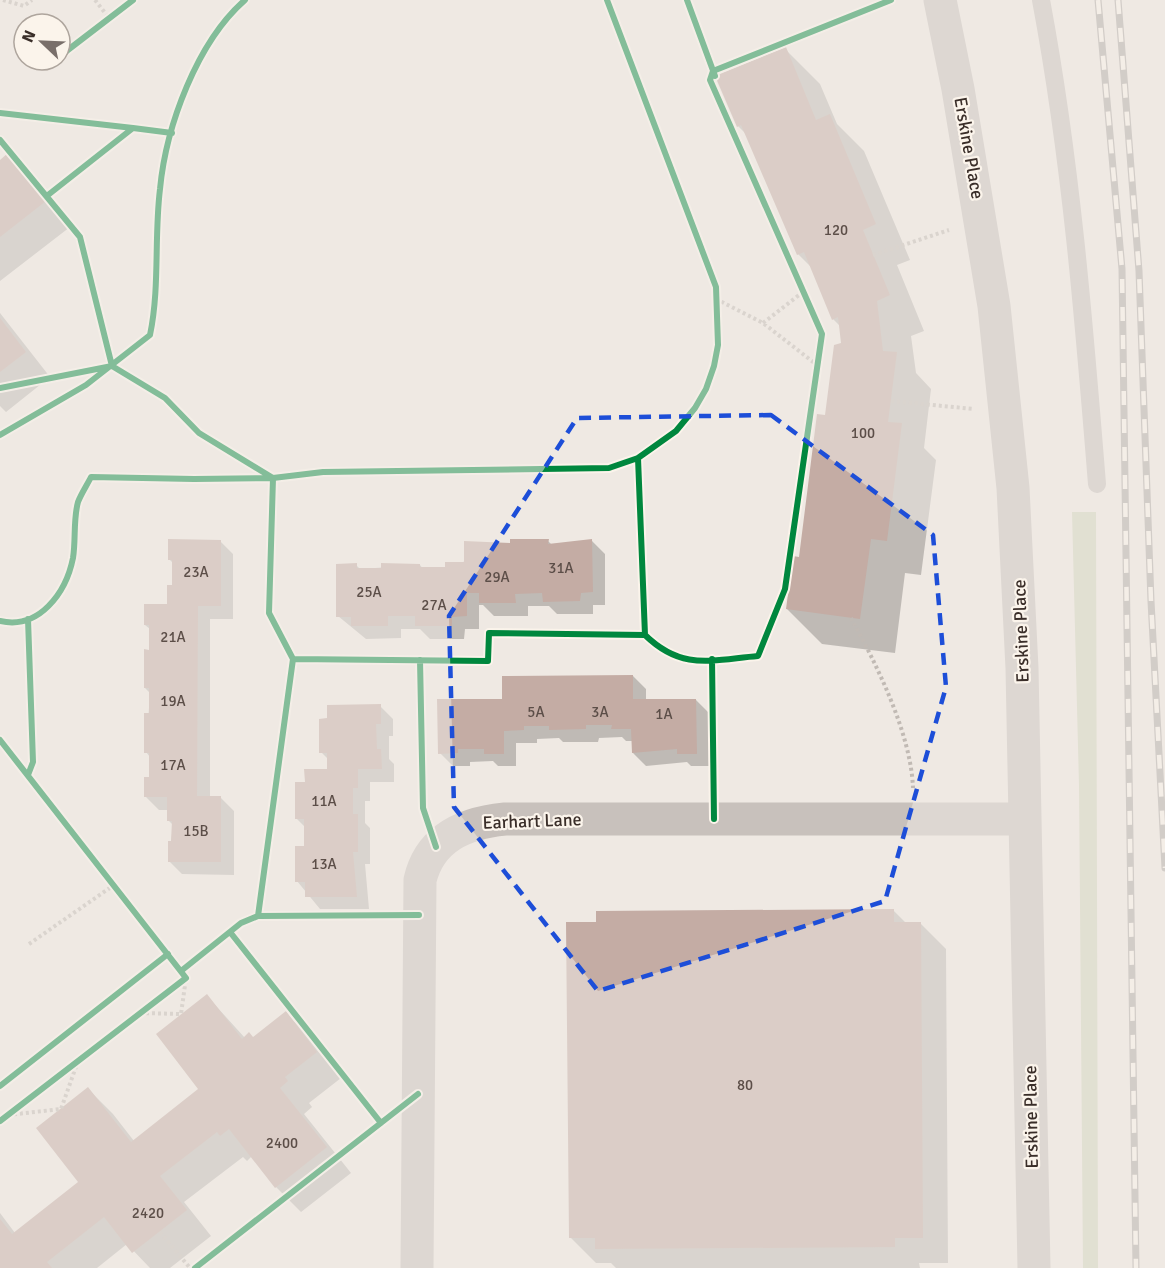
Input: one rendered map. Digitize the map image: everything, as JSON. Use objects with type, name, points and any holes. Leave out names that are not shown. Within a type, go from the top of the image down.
[{"type":"street","name":"Erskine Place","points":[[940,0],[981,220],[1006,412],[1019,573],[1034,1268]]},
{"type":"street","name":"Earhart Lane","points":[[417,1268],[420,880],[427,858],[445,838],[470,824],[505,819],[1025,819]]},
{"type":"lane","points":[[1041,0],[1065,146],[1082,296],[1097,484]]},
{"type":"path","points":[[3,0],[24,6],[32,0]]},
{"type":"path","points":[[95,0],[109,18]]},
{"type":"path","points":[[101,25],[117,12]]},
{"type":"path","points":[[873,255],[981,220]]},
{"type":"path","points":[[799,282],[808,303]]},
{"type":"path","points":[[716,287],[716,310]]},
{"type":"path","points":[[763,323],[803,292]]},
{"type":"path","points":[[716,299],[763,323],[817,365]]},
{"type":"path","points":[[816,377],[819,355]]},
{"type":"path","points":[[891,401],[1006,412]]},
{"type":"path","points":[[851,618],[877,666],[912,766],[914,819]]},
{"type":"path","points":[[107,876],[121,894]]},
{"type":"path","points":[[29,944],[114,885]]},
{"type":"path","points":[[140,1013],[181,1014],[186,978],[181,971]]},
{"type":"path","points":[[177,985],[186,978]]},
{"type":"path","points":[[131,1020],[149,1006]]},
{"type":"path","points":[[69,1068],[87,1054]]},
{"type":"path","points":[[8,1115],[62,1108],[78,1061]]},
{"type":"path","points":[[0,1121],[17,1108]]},
{"type":"path","points":[[301,1168],[310,1179]]},
{"type":"path","points":[[302,1185],[319,1172]]},
{"type":"path","points":[[160,1232],[190,1268]]},
{"type":"highlighted area","points":[[771,415],[933,535],[946,687],[885,901],[598,991],[454,807],[449,616],[577,418]]},
{"type":"green space","points":[[1072,512],[1096,512],[1098,1268],[1083,1268],[1079,785]]},
{"type":"building","points":[[786,47],[816,120],[830,114],[876,224],[863,230],[890,295],[877,301],[883,351],[897,352],[888,422],[902,423],[887,541],[871,539],[860,619],[786,609],[793,556],[799,557],[817,414],[825,415],[834,345],[841,343],[838,317],[832,320],[804,252],[797,255],[741,125],[737,127],[715,76]]},
{"type":"building","points":[[8,153],[46,201],[0,237],[0,160]]},
{"type":"building","points":[[0,318],[26,352],[0,372]]},
{"type":"building","points":[[168,539],[221,540],[221,606],[198,606],[197,796],[221,796],[221,862],[168,862],[168,841],[171,841],[172,821],[167,821],[167,797],[144,797],[144,777],[149,777],[149,753],[144,753],[144,713],[149,713],[149,688],[144,688],[144,649],[149,650],[149,625],[144,625],[144,604],[167,604],[167,585],[172,585],[172,560],[168,560]]},
{"type":"building","points":[[510,539],[549,539],[548,544],[592,539],[593,592],[581,593],[580,601],[543,602],[542,593],[515,594],[516,603],[479,603],[479,593],[467,593],[467,616],[452,617],[452,626],[415,626],[415,616],[388,616],[388,626],[351,626],[351,617],[336,617],[336,564],[357,563],[357,568],[381,568],[381,563],[445,567],[445,562],[464,562],[464,541],[510,543]]},
{"type":"building","points":[[633,675],[633,699],[696,699],[697,754],[677,754],[677,749],[632,753],[631,729],[611,729],[612,725],[586,725],[586,729],[549,730],[549,726],[524,726],[524,730],[504,731],[504,754],[484,754],[484,749],[458,749],[458,753],[438,754],[437,699],[502,699],[502,676]]},
{"type":"building","points":[[381,704],[381,724],[376,724],[377,749],[381,749],[382,769],[358,769],[358,788],[353,788],[353,814],[358,814],[358,852],[353,852],[357,897],[305,897],[305,882],[295,882],[295,846],[304,846],[304,819],[295,819],[295,782],[305,782],[304,769],[327,769],[327,753],[319,753],[319,719],[327,718],[327,705]]},
{"type":"building","points":[[894,909],[894,922],[921,922],[923,1238],[895,1238],[895,1247],[595,1249],[595,1238],[569,1238],[566,922],[596,922],[596,911]]},
{"type":"building","points":[[207,994],[242,1039],[249,1032],[253,1037],[286,1011],[317,1052],[285,1077],[288,1081],[280,1088],[327,1147],[275,1188],[229,1129],[220,1136],[217,1132],[160,1176],[187,1210],[132,1253],[104,1217],[47,1262],[52,1268],[0,1268],[0,1219],[12,1234],[78,1182],[36,1128],[88,1087],[131,1142],[198,1089],[156,1034]]},
{"type":"railway","points":[[1098,0],[1122,269],[1136,1268]]},
{"type":"railway","points":[[1118,0],[1139,271],[1151,601],[1165,868]]},
{"type":"cycle path","points":[[72,47],[133,0]]},
{"type":"cycle path","points":[[0,435],[86,385],[150,335],[155,299],[160,189],[169,139],[187,87],[212,38],[245,0]]},
{"type":"cycle path","points":[[0,621],[27,620],[38,614],[57,596],[73,558],[78,502],[91,477],[273,478],[323,472],[609,468],[638,458],[676,431],[695,408],[706,389],[714,366],[718,345],[716,287],[607,0]]},
{"type":"cycle path","points":[[687,0],[715,76]]},
{"type":"cycle path","points":[[293,659],[488,661],[489,633],[645,635],[672,654],[685,659],[711,661],[758,656],[785,589],[822,334],[710,80],[713,71],[891,0]]},
{"type":"cycle path","points":[[0,113],[133,128]]},
{"type":"cycle path","points":[[48,195],[133,128],[172,133]]},
{"type":"cycle path","points":[[0,140],[80,237],[112,366]]},
{"type":"cycle path","points":[[0,388],[112,366],[165,398],[199,433],[273,478],[269,613],[293,659],[258,916]]},
{"type":"cycle path","points":[[638,458],[645,635]]},
{"type":"cycle path","points":[[28,619],[33,762],[28,775]]},
{"type":"cycle path","points":[[712,659],[714,819]]},
{"type":"cycle path","points":[[420,660],[423,808],[436,847]]},
{"type":"cycle path","points":[[0,740],[186,978],[0,1121]]},
{"type":"cycle path","points":[[181,971],[241,923],[258,916],[419,915]]},
{"type":"cycle path","points":[[230,932],[381,1123]]},
{"type":"cycle path","points":[[0,1086],[168,954]]},
{"type":"cycle path","points":[[195,1268],[418,1094]]}]
